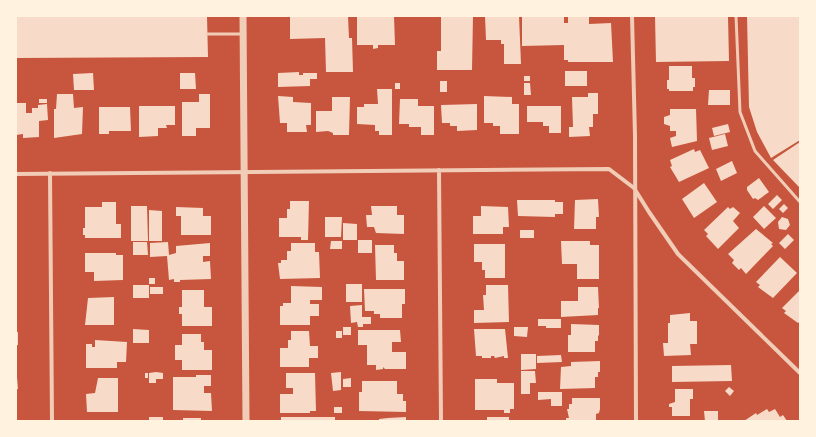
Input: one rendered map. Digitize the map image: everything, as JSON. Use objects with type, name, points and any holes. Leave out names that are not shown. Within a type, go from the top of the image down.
[{"type":"street","points":[[243,16],[246,421]]},
{"type":"street","points":[[632,16],[635,136],[636,421]]},
{"type":"street","points":[[16,174],[609,169],[634,188],[678,254],[800,373]]},
{"type":"street","points":[[439,170],[441,421]]},
{"type":"street","points":[[50,173],[52,421]]},
{"type":"lane","points":[[736,16],[740,112],[755,151],[800,202]]},
{"type":"lane","points":[[207,34],[244,34]]},
{"type":"building","points":[[16,16],[207,16],[208,57],[16,58]]},
{"type":"building","points":[[290,16],[348,16],[349,38],[352,38],[353,72],[326,72],[325,38],[290,39]]},
{"type":"building","points":[[357,16],[394,16],[395,45],[378,45],[378,48],[373,49],[373,45],[357,45]]},
{"type":"building","points":[[441,16],[473,16],[472,70],[437,70],[437,51],[441,51]]},
{"type":"building","points":[[485,16],[519,16],[521,64],[504,64],[504,44],[501,44],[501,40],[486,40]]},
{"type":"building","points":[[522,16],[564,16],[564,23],[568,23],[568,16],[589,16],[589,24],[611,23],[613,62],[568,62],[568,60],[564,60],[564,45],[522,46]]},
{"type":"building","points":[[655,16],[728,16],[729,61],[656,62]]},
{"type":"building","points":[[747,16],[800,16],[800,140],[771,158],[757,132],[749,107]]},
{"type":"building","points":[[669,66],[692,66],[692,78],[695,78],[695,87],[693,87],[693,91],[669,91],[669,89],[667,89],[667,80],[669,80]]},
{"type":"building","points":[[565,71],[587,71],[587,86],[565,86]]},
{"type":"building","points":[[299,72],[299,75],[303,75],[303,73],[317,73],[317,79],[310,79],[310,86],[278,87],[278,73]]},
{"type":"building","points":[[93,73],[94,90],[74,90],[73,74]]},
{"type":"building","points":[[180,73],[195,73],[196,89],[180,89]]},
{"type":"building","points":[[524,76],[530,76],[530,81],[524,81]]},
{"type":"building","points":[[440,81],[447,81],[447,92],[440,92]]},
{"type":"building","points":[[395,83],[400,83],[400,89],[395,89]]},
{"type":"building","points":[[524,83],[530,83],[531,95],[524,95]]},
{"type":"building","points":[[377,89],[392,89],[392,135],[379,135],[379,131],[375,131],[375,125],[357,124],[357,107],[364,107],[364,104],[378,104]]},
{"type":"building","points":[[709,90],[730,90],[730,105],[708,105]]},
{"type":"building","points":[[588,93],[598,93],[598,114],[593,114],[593,127],[589,127],[590,136],[569,137],[569,127],[573,127],[572,97],[588,97]]},
{"type":"building","points":[[57,94],[73,94],[74,108],[83,107],[82,134],[54,138],[54,109],[56,109]]},
{"type":"building","points":[[199,94],[210,94],[210,128],[196,128],[196,136],[182,136],[182,102],[199,102]]},
{"type":"building","points":[[278,96],[293,97],[293,102],[311,103],[311,125],[306,125],[307,132],[287,132],[287,123],[280,123]]},
{"type":"building","points":[[484,96],[512,97],[512,104],[519,104],[519,134],[500,134],[500,126],[493,126],[493,123],[484,123]]},
{"type":"building","points":[[332,97],[350,97],[349,135],[333,135],[333,133],[328,131],[316,132],[316,111],[332,111]]},
{"type":"building","points":[[39,99],[47,99],[47,103],[39,103]]},
{"type":"building","points":[[400,99],[418,99],[418,106],[434,106],[434,135],[421,135],[421,127],[409,127],[409,124],[399,124]]},
{"type":"building","points":[[16,103],[26,103],[26,113],[32,113],[32,108],[38,108],[38,105],[47,104],[48,120],[39,121],[39,137],[23,138],[23,134],[16,135]]},
{"type":"building","points":[[477,104],[477,130],[457,131],[457,126],[450,126],[450,123],[442,123],[441,105]]},
{"type":"building","points":[[139,106],[175,106],[175,125],[166,125],[167,128],[158,128],[158,136],[139,137]]},
{"type":"building","points":[[527,106],[561,106],[561,133],[549,133],[549,126],[543,126],[543,122],[527,122]]},
{"type":"building","points":[[99,107],[130,107],[131,131],[109,131],[109,134],[99,134]]},
{"type":"building","points":[[670,109],[696,109],[697,141],[672,147],[670,138],[676,136],[676,131],[670,131],[670,126],[664,124],[664,117],[670,115]]},
{"type":"building","points":[[728,124],[730,132],[714,136],[712,128]]},
{"type":"building","points":[[725,134],[728,146],[712,150],[709,138]]},
{"type":"building","points":[[800,142],[800,186],[799,187],[773,160]]},
{"type":"building","points":[[694,149],[695,152],[700,150],[709,168],[679,182],[670,167],[672,166],[670,160]]},
{"type":"building","points":[[732,161],[737,173],[721,181],[716,169]]},
{"type":"building","points":[[759,178],[769,192],[758,200],[755,198],[753,199],[747,190],[747,187]]},
{"type":"building","points":[[704,183],[717,202],[694,218],[682,199]]},
{"type":"building","points":[[777,195],[782,200],[773,209],[768,204]]},
{"type":"building","points":[[598,199],[599,217],[596,217],[596,229],[574,229],[575,200]]},
{"type":"building","points":[[517,200],[555,200],[555,202],[563,202],[563,214],[555,214],[555,217],[518,216]]},
{"type":"building","points":[[290,201],[309,201],[308,240],[301,240],[301,237],[279,237],[279,218],[287,218],[287,209],[290,209]]},
{"type":"building","points":[[102,202],[116,202],[116,224],[121,224],[121,238],[85,238],[85,235],[83,235],[83,228],[85,228],[85,207],[102,207]]},
{"type":"building","points":[[784,204],[788,208],[783,213],[779,209]]},
{"type":"building","points":[[131,206],[147,206],[148,241],[131,241]]},
{"type":"building","points":[[371,206],[397,206],[397,215],[404,215],[404,234],[376,233],[374,227],[367,227],[366,215],[372,215]]},
{"type":"building","points":[[481,206],[508,207],[509,227],[503,227],[503,234],[473,234],[473,216],[481,216]]},
{"type":"building","points":[[764,206],[776,218],[764,229],[753,217]]},
{"type":"building","points":[[176,207],[203,208],[203,216],[211,216],[211,235],[181,235],[181,216],[176,216]]},
{"type":"building","points":[[728,207],[730,209],[733,207],[740,213],[733,221],[739,228],[718,249],[706,236],[708,234],[704,230]]},
{"type":"building","points":[[149,210],[162,211],[162,241],[149,241]]},
{"type":"building","points":[[325,217],[342,217],[341,237],[325,237]]},
{"type":"building","points":[[782,217],[788,219],[790,225],[786,230],[779,229],[778,222]]},
{"type":"building","points":[[343,223],[357,224],[357,240],[343,240]]},
{"type":"building","points":[[756,229],[773,243],[771,244],[773,246],[746,274],[741,268],[739,270],[732,263],[734,260],[728,254]]},
{"type":"building","points":[[520,230],[534,230],[534,238],[520,238]]},
{"type":"building","points":[[788,234],[794,240],[785,249],[779,243]]},
{"type":"building","points":[[358,240],[372,240],[372,253],[358,253]]},
{"type":"building","points":[[331,241],[342,241],[342,249],[330,249]]},
{"type":"building","points":[[561,241],[590,241],[590,245],[599,245],[599,279],[577,279],[577,264],[562,264]]},
{"type":"building","points":[[133,242],[147,242],[148,255],[133,255]]},
{"type":"building","points":[[168,242],[169,255],[176,253],[176,246],[210,243],[210,256],[203,256],[203,262],[210,261],[211,279],[180,280],[180,282],[174,282],[174,279],[169,280],[167,256],[150,257],[150,243]]},
{"type":"building","points":[[291,243],[315,243],[315,252],[319,252],[320,278],[280,279],[278,263],[281,263],[281,260],[287,260],[287,251],[291,251]]},
{"type":"building","points":[[474,244],[505,244],[505,278],[485,278],[485,270],[482,270],[482,262],[474,262]]},
{"type":"building","points":[[375,245],[394,245],[394,253],[397,253],[397,261],[404,261],[404,280],[376,280]]},
{"type":"building","points":[[85,253],[116,253],[116,255],[123,255],[123,280],[94,281],[94,272],[85,272]]},
{"type":"building","points":[[780,257],[797,273],[773,298],[758,287],[760,285],[756,282]]},
{"type":"building","points":[[149,278],[155,278],[155,284],[149,284]]},
{"type":"building","points":[[346,284],[362,284],[362,302],[346,302]]},
{"type":"building","points":[[133,285],[149,285],[149,298],[133,298]]},
{"type":"building","points":[[486,285],[508,285],[509,322],[474,323],[474,310],[484,310],[483,295],[486,295]]},
{"type":"building","points":[[291,286],[322,287],[322,300],[310,300],[310,304],[319,304],[319,316],[310,316],[310,325],[280,325],[280,306],[283,306],[283,303],[291,303]]},
{"type":"building","points":[[150,287],[163,287],[163,294],[150,294]]},
{"type":"building","points":[[578,287],[598,287],[598,315],[561,317],[561,301],[578,301]]},
{"type":"building","points":[[364,289],[405,289],[405,304],[402,304],[402,318],[380,318],[380,314],[374,314],[374,311],[365,311]]},
{"type":"building","points":[[182,290],[204,290],[204,307],[212,307],[212,326],[182,326],[182,314],[179,314],[179,307],[182,307]]},
{"type":"building","points":[[800,290],[800,321],[798,323],[784,313],[786,311],[782,308]]},
{"type":"building","points":[[114,297],[114,325],[85,325],[88,298]]},
{"type":"building","points":[[362,305],[362,317],[371,317],[371,324],[363,324],[363,327],[358,327],[357,322],[351,323],[350,306]]},
{"type":"building","points":[[690,313],[690,321],[697,321],[697,344],[690,344],[691,355],[664,356],[663,343],[668,343],[668,323],[670,323],[670,315]]},
{"type":"building","points":[[538,319],[561,319],[561,328],[546,328],[546,326],[538,326]]},
{"type":"building","points":[[571,324],[599,325],[598,341],[595,341],[595,352],[568,352],[568,335],[571,335]]},
{"type":"building","points":[[343,327],[351,327],[351,335],[343,335]]},
{"type":"building","points":[[514,327],[528,327],[527,337],[514,336]]},
{"type":"building","points":[[133,329],[149,330],[149,343],[133,343]]},
{"type":"building","points":[[474,329],[505,329],[508,358],[504,358],[504,356],[482,358],[482,356],[476,356]]},
{"type":"building","points":[[358,330],[400,330],[401,342],[392,342],[392,352],[406,352],[406,369],[385,369],[383,367],[383,369],[376,370],[376,365],[367,365],[367,345],[358,345]]},
{"type":"building","points":[[291,331],[309,331],[310,346],[318,346],[318,358],[309,358],[309,367],[280,367],[280,348],[288,348],[288,340],[291,340]]},
{"type":"building","points":[[336,331],[342,331],[342,338],[336,338]]},
{"type":"building","points":[[16,332],[18,332],[18,345],[16,345]]},
{"type":"building","points":[[182,334],[201,334],[201,342],[204,342],[204,350],[212,350],[212,370],[182,370],[182,360],[175,360],[175,345],[182,345]]},
{"type":"building","points":[[95,340],[127,342],[126,362],[117,362],[117,368],[86,368],[86,344],[92,344],[92,347],[95,347]]},
{"type":"building","points":[[521,354],[536,354],[536,369],[521,370]]},
{"type":"building","points":[[561,355],[562,362],[537,363],[537,356]]},
{"type":"building","points":[[600,361],[600,372],[598,372],[598,377],[595,377],[595,388],[560,389],[561,367],[571,366],[571,362]]},
{"type":"building","points":[[731,365],[732,381],[672,382],[672,366]]},
{"type":"building","points":[[521,371],[535,371],[536,383],[530,383],[530,394],[521,394]]},
{"type":"building","points":[[341,372],[341,390],[333,391],[331,373]]},
{"type":"building","points":[[145,373],[148,373],[148,378],[145,378]]},
{"type":"building","points":[[149,373],[163,373],[163,379],[156,379],[156,383],[149,383]]},
{"type":"building","points":[[286,373],[315,373],[316,411],[310,411],[310,413],[280,413],[280,394],[293,394],[293,388],[286,388]]},
{"type":"building","points":[[196,375],[211,375],[211,386],[204,386],[204,393],[211,393],[212,411],[173,410],[173,377],[196,377]]},
{"type":"building","points":[[17,377],[18,389],[16,389]]},
{"type":"building","points":[[98,378],[118,378],[118,412],[87,412],[86,394],[95,393]]},
{"type":"building","points":[[351,378],[351,387],[343,387],[343,379]]},
{"type":"building","points":[[475,379],[497,379],[497,383],[514,383],[514,409],[510,409],[510,413],[504,413],[504,410],[475,410]]},
{"type":"building","points":[[362,381],[397,381],[397,394],[403,394],[403,401],[406,401],[406,412],[359,411],[359,392],[362,392]]},
{"type":"building","points":[[729,387],[734,391],[730,396],[725,391]]},
{"type":"building","points":[[675,389],[693,389],[693,399],[690,399],[690,416],[672,416],[672,407],[669,407],[669,404],[675,402]]},
{"type":"building","points":[[538,392],[562,392],[562,406],[551,406],[551,399],[538,400]]},
{"type":"building","points":[[572,398],[600,398],[600,409],[599,413],[596,414],[596,421],[566,421],[566,418],[569,418],[567,409],[569,409],[569,404],[572,404]]},
{"type":"building","points":[[334,407],[342,407],[342,413],[334,413]]},
{"type":"building","points":[[767,409],[769,412],[775,409],[780,417],[783,415],[787,421],[744,421],[756,413],[757,415]]},
{"type":"building","points":[[704,411],[718,411],[718,420],[705,421]]},
{"type":"building","points":[[149,417],[163,417],[163,421],[149,421]]},
{"type":"building","points":[[281,417],[335,417],[335,421],[281,421]]},
{"type":"building","points":[[406,417],[406,421],[379,421],[379,419]]},
{"type":"building","points":[[487,417],[509,417],[509,421],[487,421]]},
{"type":"building","points":[[183,418],[201,418],[201,421],[183,421]]}]
